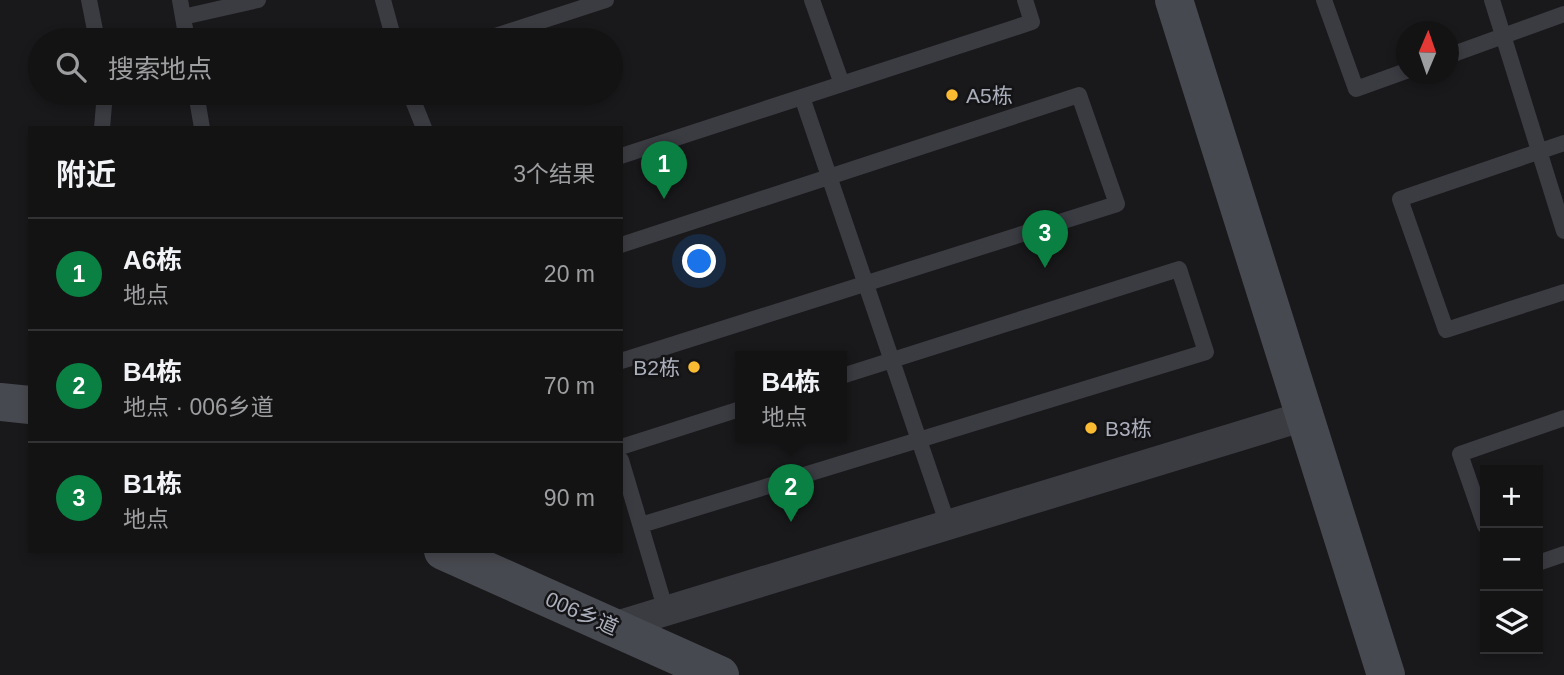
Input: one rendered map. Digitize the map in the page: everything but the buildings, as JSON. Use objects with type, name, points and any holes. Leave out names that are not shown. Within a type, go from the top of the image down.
[{"type":"street","points":[[1174,0],[1386,675]]},
{"type":"street","points":[[0,402],[28,405]]},
{"type":"street","points":[[613,627],[1305,416]]},
{"type":"street","name":"006乡道","points":[[447,553],[720,675]]},
{"type":"lane","points":[[89,0],[95,28]]},
{"type":"lane","points":[[180,0],[185,28]]},
{"type":"lane","points":[[183,17],[258,0]]},
{"type":"lane","points":[[383,0],[391,28]]},
{"type":"lane","points":[[514,28],[572,5],[606,0]]},
{"type":"lane","points":[[813,0],[842,84]]},
{"type":"lane","points":[[623,155],[1032,22],[1025,0]]},
{"type":"lane","points":[[1324,0],[1356,89],[1396,75]]},
{"type":"lane","points":[[1492,0],[1564,231]]},
{"type":"lane","points":[[1459,52],[1564,14]]},
{"type":"lane","points":[[623,244],[1079,95],[1117,204],[623,360]]},
{"type":"lane","points":[[802,97],[948,525]]},
{"type":"lane","points":[[102,126],[104,105]]},
{"type":"lane","points":[[198,105],[201,126]]},
{"type":"lane","points":[[415,105],[423,126]]},
{"type":"lane","points":[[1564,143],[1400,199],[1446,330],[1564,292]]},
{"type":"lane","points":[[641,525],[1206,352],[1179,269],[847,374]]},
{"type":"lane","points":[[623,446],[735,411]]},
{"type":"lane","points":[[1480,512],[1460,454],[1564,418]]},
{"type":"lane","points":[[623,466],[666,611]]},
{"type":"lane","points":[[1543,560],[1564,554]]},
{"type":"place","name":"A5栋","points":[[952,95]]},
{"type":"place","name":"A6栋","points":[[664,199]]},
{"type":"place","name":"B1栋","points":[[1045,268]]},
{"type":"place","name":"B2栋","points":[[694,367]]},
{"type":"place","name":"B3栋","points":[[1091,428]]},
{"type":"place","name":"B4栋","points":[[791,522]]}]
